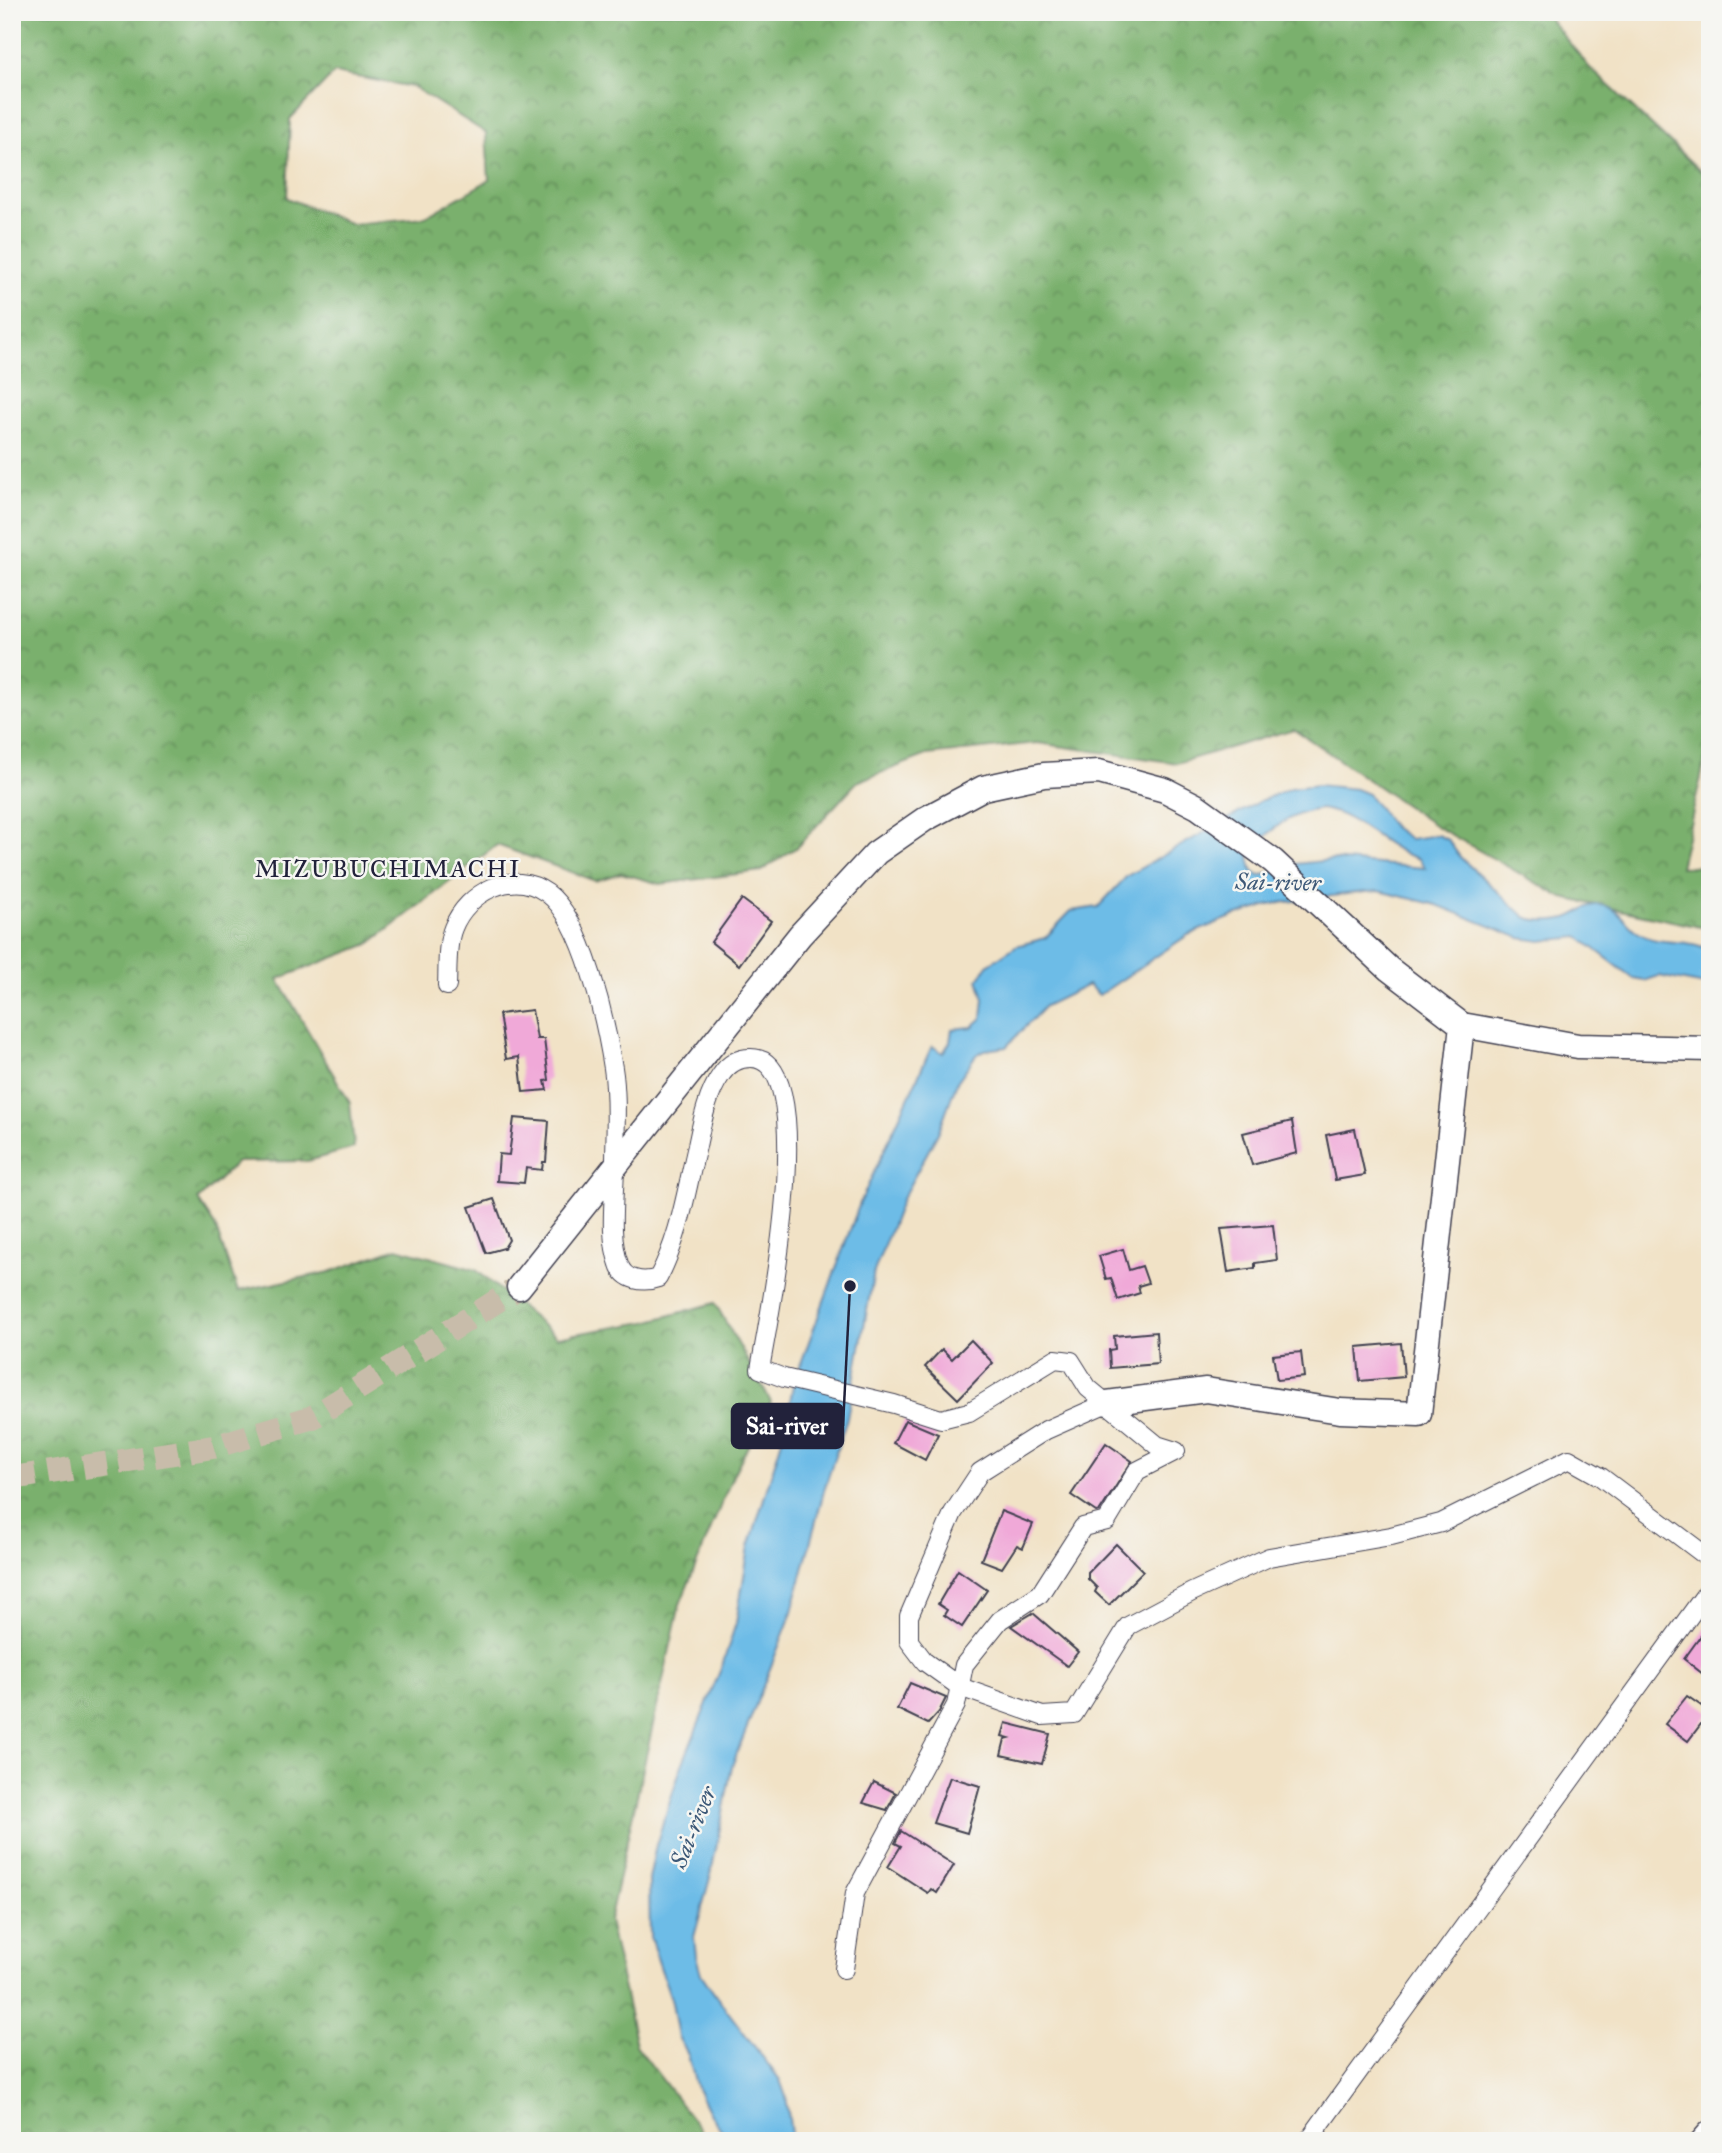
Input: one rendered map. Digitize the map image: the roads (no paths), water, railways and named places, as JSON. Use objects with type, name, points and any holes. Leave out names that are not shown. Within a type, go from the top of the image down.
[{"type":"street","points":[[519,1287],[800,935],[876,853],[926,818],[983,789],[1044,775],[1099,772],[1165,790],[1226,824],[1273,860],[1389,969],[1462,1025],[1578,1046],[1710,1049]]},
{"type":"street","points":[[447,986],[452,929],[468,903],[493,887],[515,881],[538,887],[555,899],[575,929],[591,977],[613,1070],[614,1233],[619,1266],[630,1279],[647,1282],[658,1278],[672,1251],[703,1117],[715,1084],[739,1058],[762,1058],[774,1068],[785,1093],[786,1204],[760,1369],[784,1378],[894,1404],[941,1419],[969,1412],[1055,1359],[1071,1361],[1088,1388],[1157,1445],[1176,1451],[1137,1471],[1107,1521],[1083,1527],[1041,1594],[1000,1620],[964,1665],[956,1705],[855,1893],[844,1969]]},
{"type":"street","points":[[1462,1025],[1419,1414],[1340,1411],[1206,1390],[1107,1403],[1046,1430],[980,1472],[953,1513],[909,1616],[909,1641],[925,1662],[960,1687],[1042,1716],[1074,1714],[1128,1626],[1192,1592],[1269,1557],[1391,1536],[1441,1523],[1569,1459],[1601,1477],[1710,1559]]},
{"type":"street","points":[[1308,2141],[1710,1588]]},
{"type":"street","points":[[1703,2141],[1710,2133]]},
{"type":"water","points":[[1318,785],[1356,789],[1368,794],[1393,827],[1410,839],[1438,835],[1448,840],[1460,857],[1529,919],[1562,919],[1591,906],[1608,906],[1634,930],[1648,937],[1702,947],[1710,951],[1710,986],[1659,976],[1644,981],[1634,979],[1579,937],[1541,941],[1520,938],[1437,905],[1379,891],[1354,893],[1272,904],[1188,935],[1099,995],[1088,985],[1045,1006],[1006,1047],[985,1050],[976,1055],[957,1082],[938,1133],[902,1199],[874,1272],[847,1418],[825,1487],[791,1615],[732,1766],[711,1874],[694,1937],[696,1956],[701,1974],[780,2080],[786,2097],[792,2141],[730,2141],[710,2115],[697,2089],[688,2055],[678,2037],[672,2002],[650,1937],[649,1879],[656,1845],[680,1770],[722,1666],[736,1623],[749,1547],[785,1430],[793,1385],[860,1203],[932,1046],[943,1053],[950,1042],[952,1029],[972,1027],[982,1018],[984,999],[978,979],[989,964],[1016,946],[1045,938],[1071,911],[1098,907],[1127,876],[1260,801],[1291,788]],"holes":[[[1321,809],[1335,812],[1394,848],[1419,859],[1425,868],[1332,860],[1295,864],[1259,876],[1252,870],[1249,857],[1279,825],[1309,811]]]},
{"type":"tunnel","points":[[12,1478],[213,1447],[313,1417],[519,1287]]},
{"type":"place","name":"Sai-river","points":[[850,1286]]},
{"type":"district","name":"MIZUBUCHIMACHI","points":[[388,869]]}]
